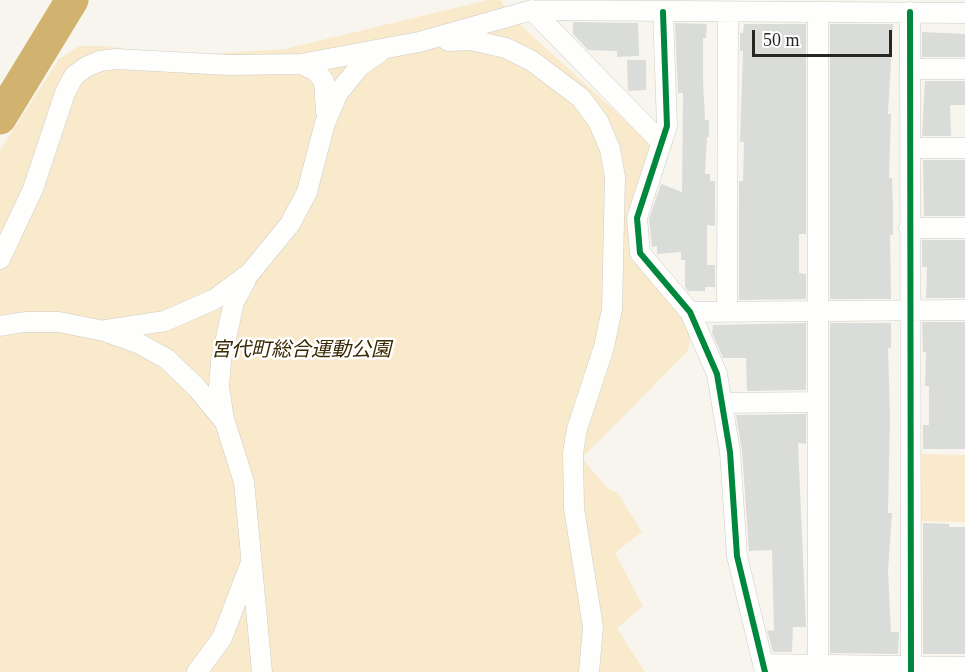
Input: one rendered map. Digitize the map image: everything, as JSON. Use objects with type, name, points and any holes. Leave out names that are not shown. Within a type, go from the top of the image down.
[{"type":"street","points":[[532,10],[661,142]]},
{"type":"street","points":[[0,258],[33,189],[65,93],[74,76],[86,67],[116,59],[229,65],[301,64],[419,42],[532,10],[965,13]]},
{"type":"street","points":[[663,12],[667,126],[637,218],[640,253],[690,312],[717,374],[730,452],[737,556],[764,668],[818,663],[911,669],[965,667]]},
{"type":"street","points":[[727,311],[728,12]]},
{"type":"street","points":[[818,12],[818,663]]},
{"type":"street","points":[[909,12],[911,669]]},
{"type":"street","points":[[419,42],[471,40],[506,48],[532,61],[581,98],[598,121],[610,149],[615,177],[612,309],[604,347],[578,429],[573,453],[574,508],[593,627],[589,672]]},
{"type":"street","points":[[262,672],[244,482],[225,423],[219,387],[221,362],[234,303],[250,273],[290,224],[307,192],[325,123],[338,93],[360,66],[384,50]]},
{"type":"street","points":[[301,64],[316,71],[324,81],[327,97],[325,123]]},
{"type":"street","points":[[910,69],[965,69]]},
{"type":"street","points":[[910,148],[965,148]]},
{"type":"street","points":[[909,228],[965,228]]},
{"type":"street","points":[[104,331],[165,321],[215,299],[250,273]]},
{"type":"street","points":[[0,310],[8,318],[25,322]]},
{"type":"street","points":[[690,312],[965,310]]},
{"type":"street","points":[[0,326],[25,322],[59,322],[104,331],[138,343],[167,359],[197,388],[225,423]]},
{"type":"street","points":[[722,403],[817,402]]},
{"type":"street","points":[[197,672],[222,638],[251,561]]},
{"type":"green space","name":"宮代町総合運動公園","points":[[488,0],[500,0],[515,20],[651,144],[629,216],[630,254],[691,330],[688,351],[582,458],[607,488],[618,493],[642,532],[615,553],[643,606],[617,628],[645,672],[0,672],[0,150],[59,59],[79,46],[105,46],[178,56],[285,49]]},
{"type":"green space","points":[[921,454],[965,455],[965,522],[920,521]]},
{"type":"building","points":[[573,22],[638,23],[639,56],[617,57],[617,51],[588,50],[573,34]]},
{"type":"building","points":[[675,23],[707,24],[706,38],[703,38],[705,120],[709,120],[705,174],[710,174],[710,181],[715,181],[715,226],[707,225],[707,265],[715,265],[715,287],[705,287],[705,291],[688,291],[685,287],[685,260],[681,260],[681,252],[657,254],[657,246],[652,247],[649,219],[661,184],[682,192],[683,93],[678,93]]},
{"type":"building","points":[[744,24],[806,24],[806,234],[799,234],[799,273],[806,274],[806,299],[739,300],[739,181],[743,181],[744,142],[740,142],[743,51],[740,51],[740,33],[743,33]]},
{"type":"building","points":[[830,24],[893,24],[888,114],[891,114],[889,178],[892,178],[893,209],[893,235],[890,235],[891,299],[830,299]]},
{"type":"building","points":[[922,32],[965,34],[965,57],[922,57]]},
{"type":"building","points":[[627,60],[646,60],[646,90],[628,91]]},
{"type":"building","points":[[925,81],[965,81],[965,105],[950,105],[951,136],[922,136]]},
{"type":"building","points":[[923,160],[965,160],[965,216],[924,216]]},
{"type":"building","points":[[922,240],[965,240],[965,298],[926,298],[927,267],[922,267]]},
{"type":"building","points":[[922,322],[965,322],[965,449],[923,449],[923,425],[929,425],[929,386],[925,386],[926,352],[923,352]]},
{"type":"building","points":[[806,323],[806,390],[747,391],[746,358],[723,358],[712,333],[713,325]]},
{"type":"building","points":[[830,323],[891,323],[891,348],[888,348],[890,417],[888,513],[892,513],[888,571],[891,632],[899,632],[898,654],[830,653]]},
{"type":"building","points":[[806,414],[806,444],[798,443],[806,627],[793,627],[792,652],[773,652],[767,630],[774,631],[772,550],[749,551],[742,451],[736,415]]},
{"type":"building","points":[[923,523],[965,527],[965,654],[923,654]]},
{"type":"waterway","points":[[0,118],[72,0]]},
{"type":"cycle path","points":[[663,12],[667,126],[637,218],[640,253],[690,312],[717,374],[730,452],[737,556],[765,672]]},
{"type":"cycle path","points":[[910,12],[911,672]]}]
